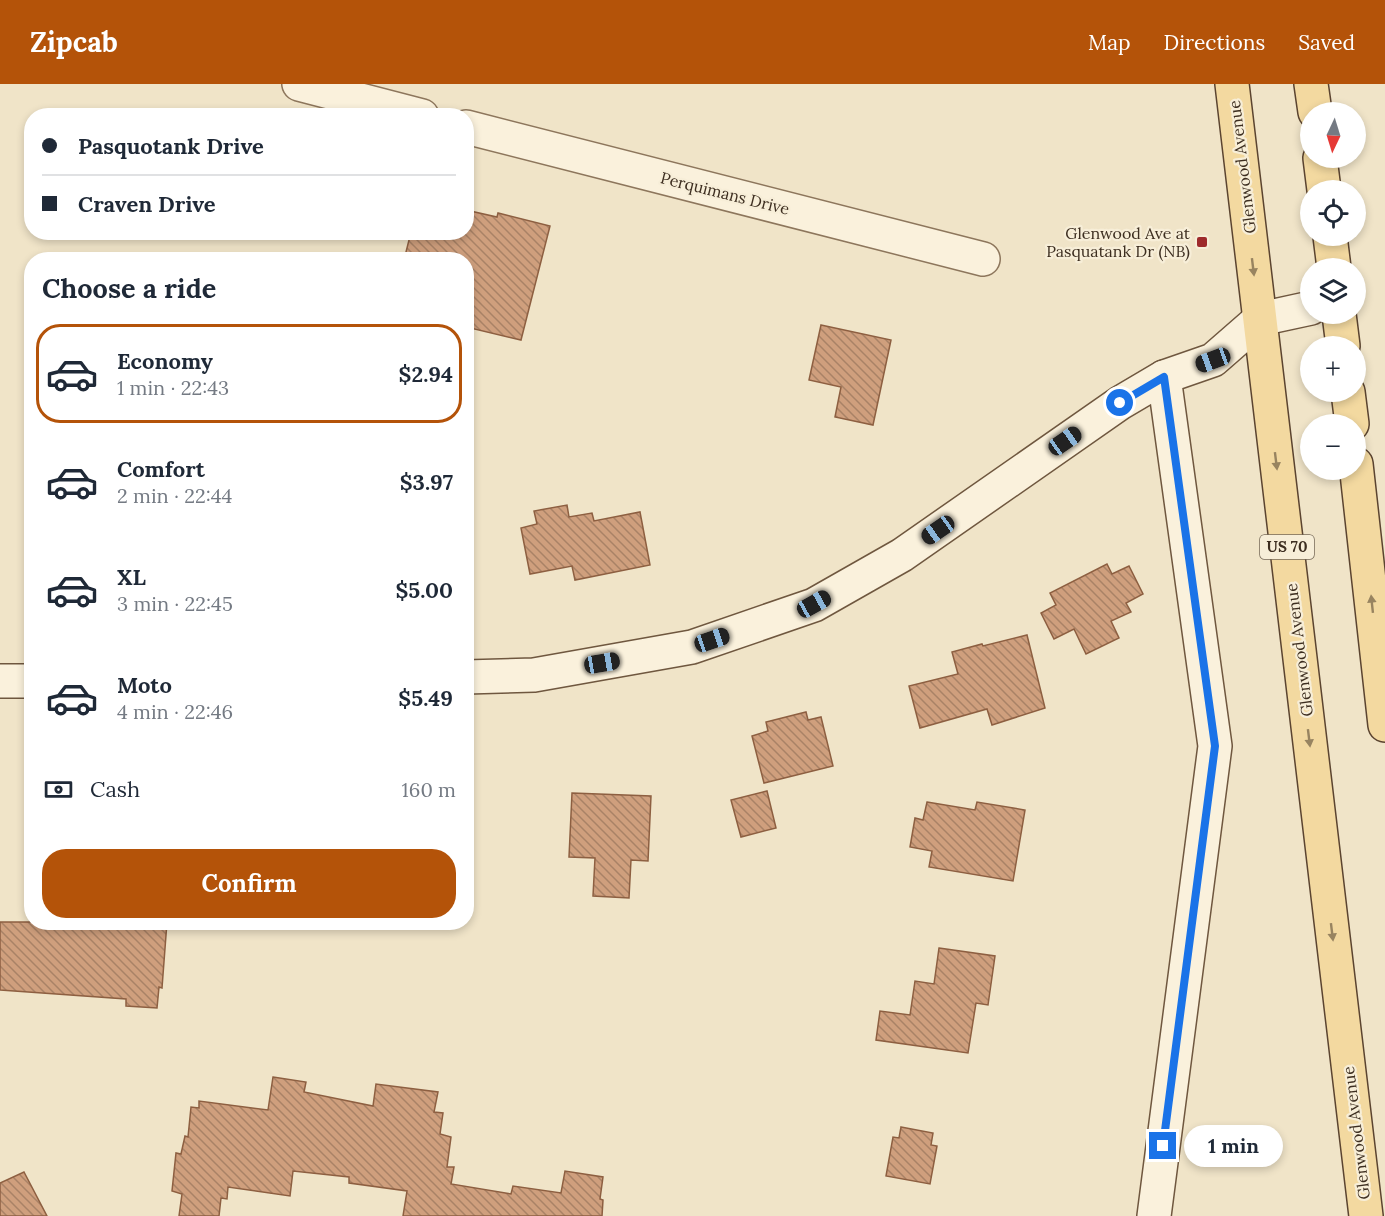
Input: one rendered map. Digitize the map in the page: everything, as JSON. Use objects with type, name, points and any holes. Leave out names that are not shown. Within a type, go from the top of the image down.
[{"type":"main road","name":"Glenwood Avenue","points":[[1232,84],[1366,1216]]},
{"type":"main road","points":[[1311,84],[1314,102]]},
{"type":"main road","points":[[1358,480],[1385,725]]},
{"type":"street","points":[[299,84],[391,108]]},
{"type":"street","name":"Perquimans Drive","points":[[474,129],[983,259]]},
{"type":"street","points":[[474,676],[534,675],[692,647],[814,604],[902,555],[1120,403],[1164,377],[1213,360],[1260,319],[1300,310]]},
{"type":"street","points":[[1154,1216],[1215,746],[1164,377]]},
{"type":"street","points":[[0,681],[24,681]]},
{"type":"building","points":[[474,212],[497,217],[498,213],[550,226],[521,340],[474,329],[474,252],[406,252],[409,240],[474,240]]},
{"type":"building","points":[[821,325],[891,340],[873,425],[835,417],[841,387],[809,380]]},
{"type":"building","points":[[567,505],[569,517],[592,513],[594,521],[640,512],[650,565],[575,580],[572,566],[530,574],[521,528],[537,524],[534,511]]},
{"type":"building","points":[[1107,564],[1112,574],[1129,566],[1143,594],[1126,603],[1131,612],[1111,621],[1119,638],[1086,654],[1074,629],[1054,639],[1041,613],[1056,605],[1050,593]]},
{"type":"building","points":[[1027,635],[1045,708],[992,725],[987,709],[920,728],[909,686],[958,674],[952,652]]},
{"type":"building","points":[[806,712],[808,720],[821,717],[833,766],[764,783],[752,736],[768,731],[766,722]]},
{"type":"building","points":[[767,791],[776,828],[741,837],[731,800]]},
{"type":"building","points":[[572,793],[651,796],[648,861],[631,860],[629,898],[593,896],[595,858],[569,857]]},
{"type":"building","points":[[927,802],[975,810],[977,802],[1025,810],[1013,881],[929,867],[932,851],[910,847],[915,818],[923,820]]},
{"type":"building","points":[[0,922],[24,922],[24,930],[166,930],[162,988],[159,987],[157,1008],[126,1006],[126,999],[0,990]]},
{"type":"building","points":[[939,948],[995,956],[988,1005],[976,1003],[968,1053],[876,1040],[880,1011],[910,1015],[915,981],[934,984]]},
{"type":"building","points":[[273,1077],[306,1082],[304,1092],[373,1106],[376,1084],[438,1092],[434,1112],[443,1113],[440,1134],[451,1137],[447,1167],[454,1167],[451,1184],[511,1194],[513,1186],[561,1193],[565,1171],[603,1177],[600,1199],[603,1200],[602,1216],[403,1216],[407,1191],[349,1183],[349,1177],[293,1171],[290,1196],[228,1187],[227,1199],[221,1198],[219,1216],[179,1216],[182,1194],[172,1191],[176,1153],[181,1154],[185,1136],[188,1137],[191,1107],[199,1108],[199,1101],[268,1110]]},
{"type":"building","points":[[901,1127],[933,1133],[931,1145],[937,1146],[930,1184],[886,1176],[893,1137],[899,1138]]},
{"type":"building","points":[[24,1172],[47,1216],[0,1216],[0,1183]]},
{"type":"place","name":"Glenwood Ave at Pasquatank Dr (NB)","points":[[1202,242]]},
{"type":"route","points":[[1120,403],[1164,377],[1215,746],[1163,1146]]}]
